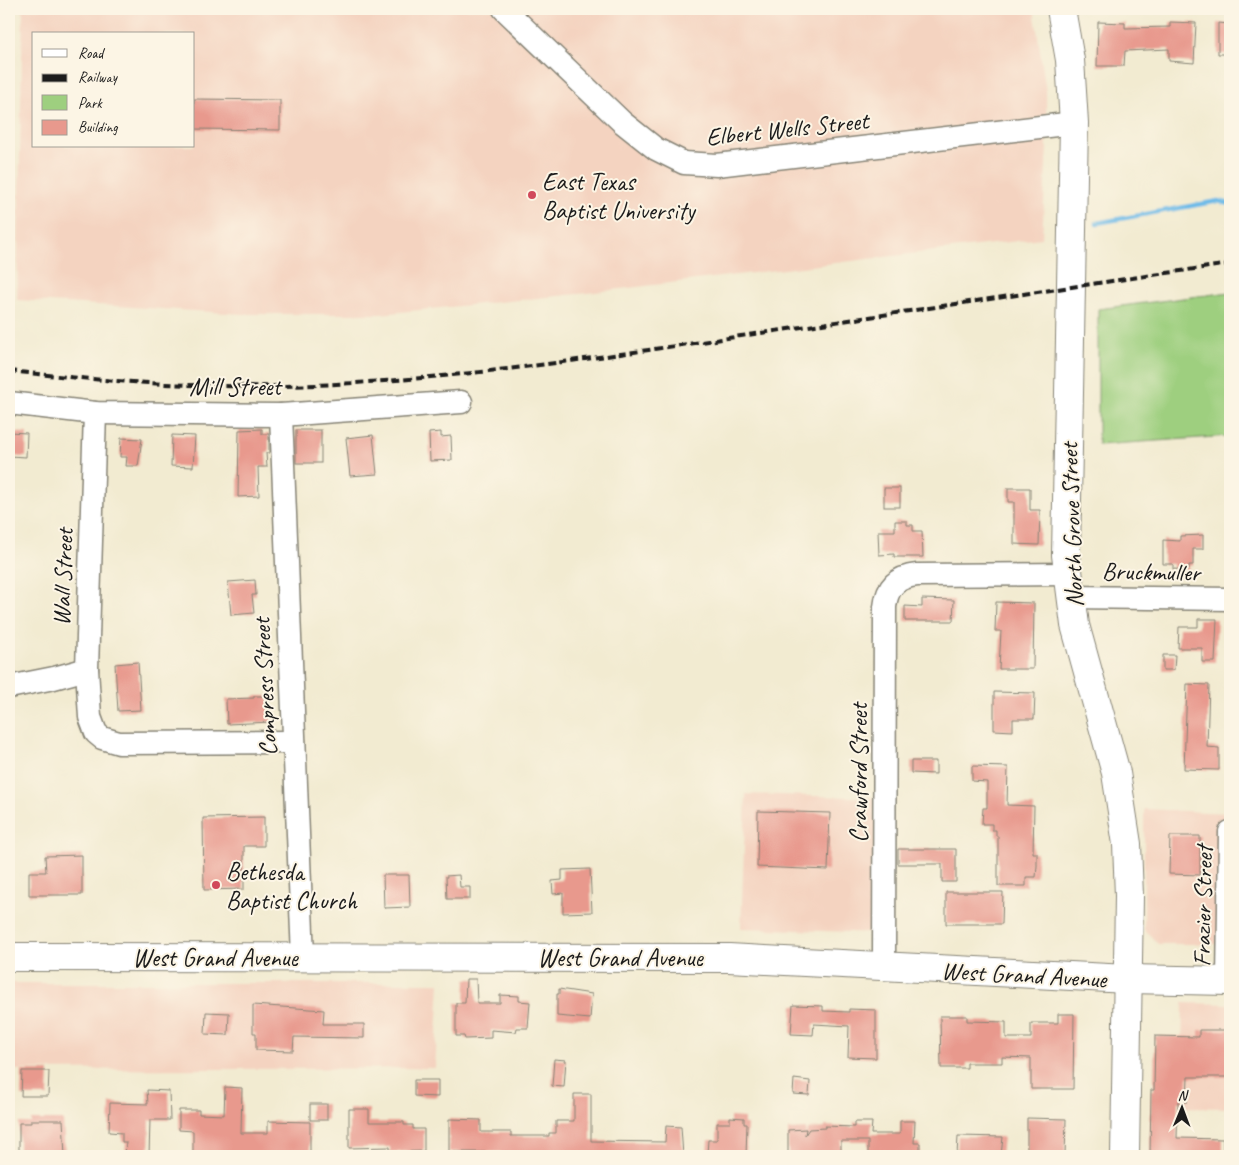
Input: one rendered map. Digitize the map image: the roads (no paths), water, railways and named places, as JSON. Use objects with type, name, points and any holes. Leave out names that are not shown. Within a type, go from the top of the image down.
[{"type":"main road","name":"North Grove Street","points":[[1061,9],[1070,60],[1074,123],[1066,501],[1069,585],[1081,648],[1116,773],[1124,820],[1128,868],[1126,1156]]},
{"type":"main road","name":"West Grand Avenue","points":[[9,957],[703,957],[1127,979],[1229,981]]},
{"type":"street","name":"Elbert Wells Street","points":[[504,9],[622,122],[666,156],[684,163],[717,166],[1074,123]]},
{"type":"street","name":"Mill Street","points":[[9,403],[95,413],[281,415],[462,402]]},
{"type":"street","name":"Wall Street","points":[[95,413],[87,669],[92,725],[102,738],[119,742],[294,742]]},
{"type":"street","name":"Compress Street","points":[[281,415],[303,957]]},
{"type":"street","name":"Bruckmuller","points":[[895,582],[906,576],[917,575],[1069,585],[1230,599]]},
{"type":"street","name":"Crawford Street","points":[[884,966],[885,607],[886,596],[895,582]]},
{"type":"street","points":[[9,687],[87,669]]},
{"type":"street","name":"Frazier Street","points":[[1229,981],[1230,832]]},
{"type":"waterway","points":[[1097,223],[1218,201],[1230,204]]},
{"type":"railway","points":[[9,371],[113,381],[217,386],[286,386],[400,380],[571,361],[1230,264]]},
{"type":"place","name":"East Texas Baptist University","points":[[532,195]]},
{"type":"place","name":"Bethesda Baptist Church","points":[[216,885]]}]
